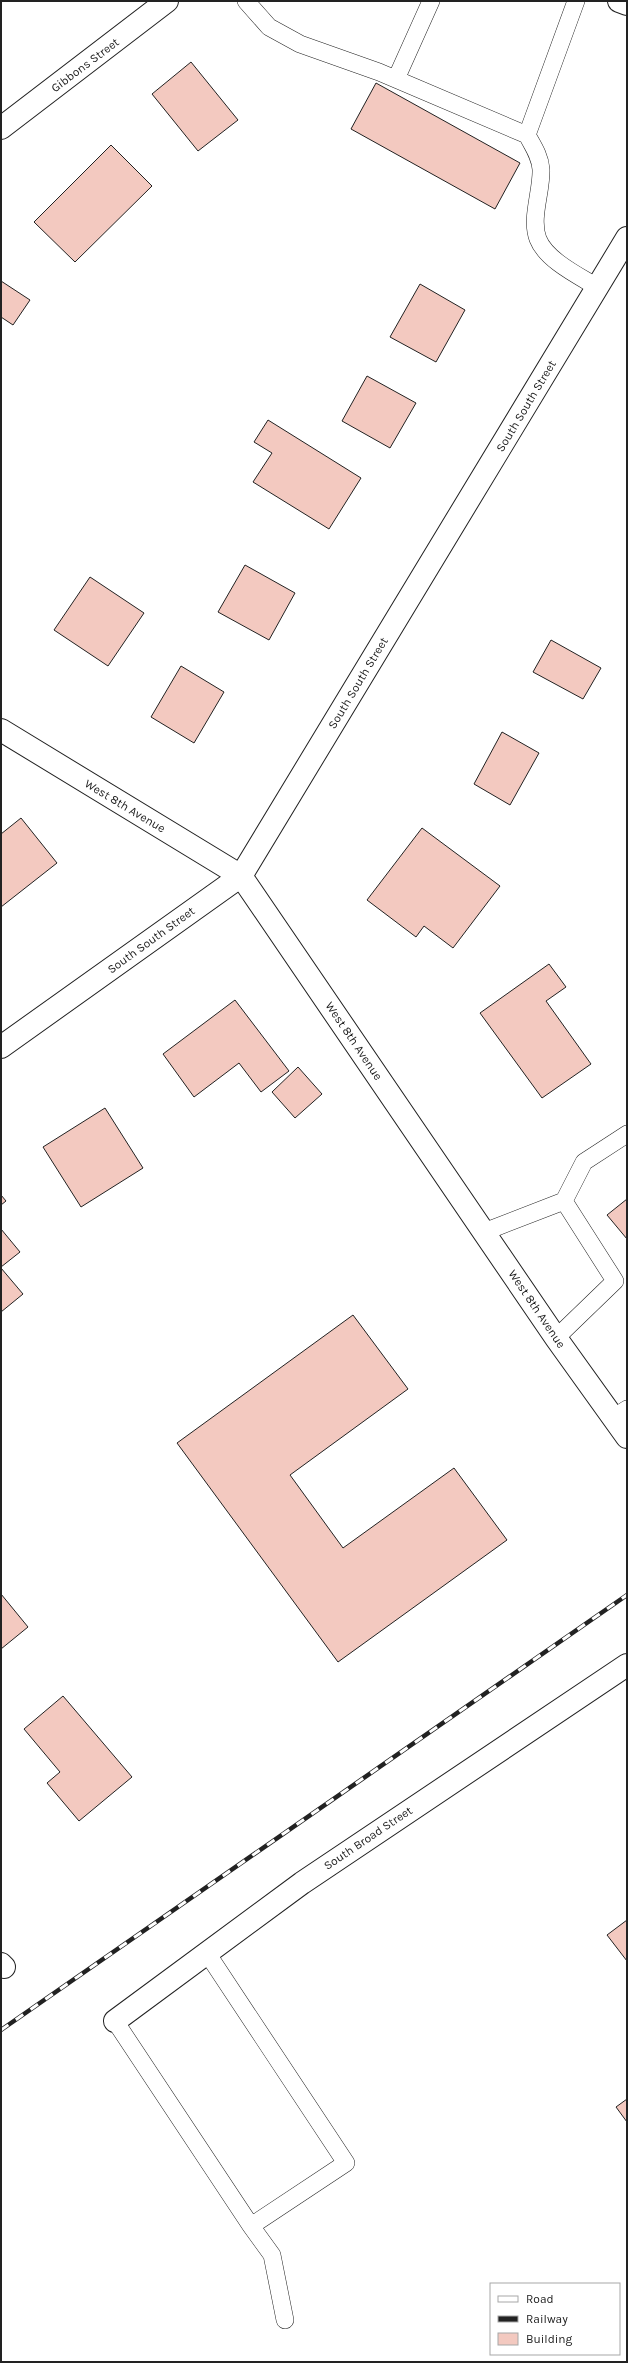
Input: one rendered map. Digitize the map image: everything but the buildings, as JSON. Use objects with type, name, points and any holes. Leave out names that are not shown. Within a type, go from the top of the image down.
[{"type":"street","name":"Gibbons Street","points":[[1,128],[168,1]]},
{"type":"street","points":[[619,1],[627,4]]},
{"type":"street","name":"South South Street","points":[[1,1047],[241,876],[627,238]]},
{"type":"street","name":"West 8th Avenue","points":[[1,730],[241,876],[556,1338],[620,1413],[627,1437]]},
{"type":"street","name":"South Broad Street","points":[[115,2021],[302,1883],[627,1665]]},
{"type":"lane","points":[[246,1],[269,27],[300,44],[396,80],[527,135],[538,156],[541,169],[536,219],[538,240],[560,264],[597,287]]},
{"type":"lane","points":[[396,80],[431,1]]},
{"type":"lane","points":[[527,135],[576,1]]},
{"type":"lane","points":[[484,1232],[564,1201],[584,1162],[627,1134]]},
{"type":"lane","points":[[556,1338],[615,1281],[564,1201]]},
{"type":"lane","points":[[207,1953],[346,2164],[251,2226]]},
{"type":"lane","points":[[115,2021],[251,2226],[272,2255],[286,2320]]},
{"type":"railway","points":[[1,2030],[627,1595]]}]
